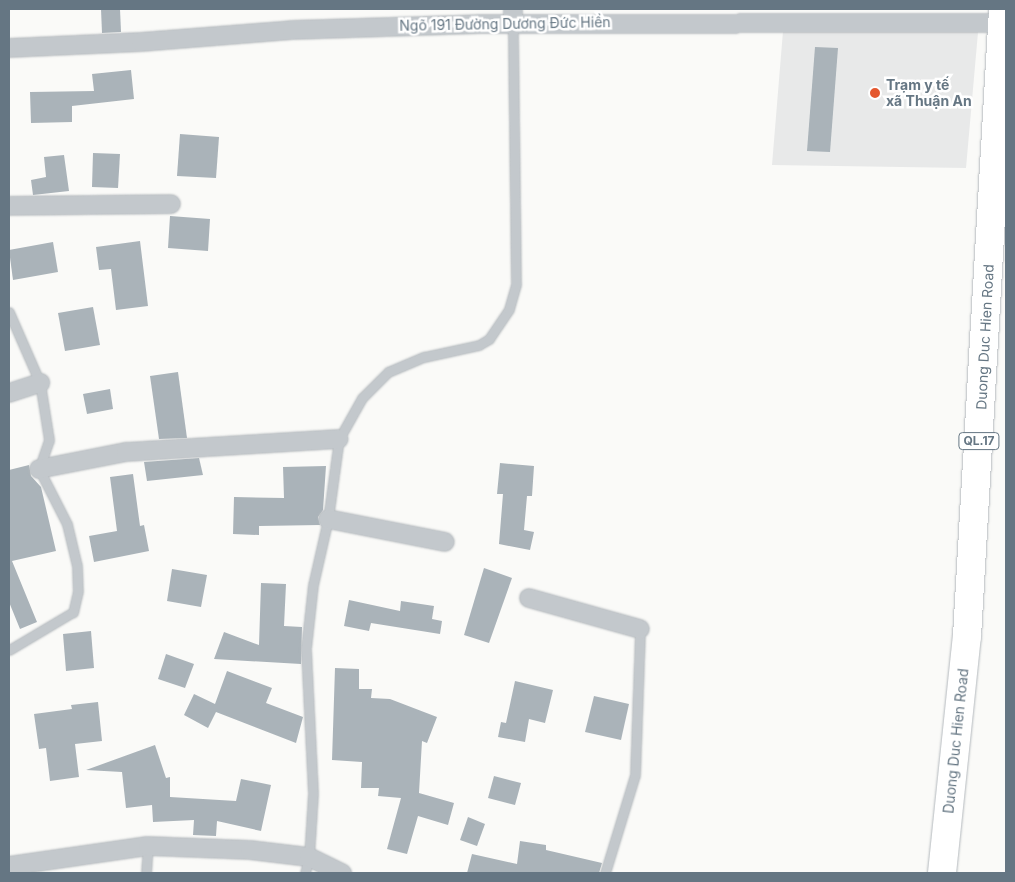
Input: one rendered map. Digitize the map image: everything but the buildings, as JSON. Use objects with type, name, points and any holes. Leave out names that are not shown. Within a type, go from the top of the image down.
[{"type":"highway","name":"Duong Duc Hien Road","points":[[942,873],[967,636],[1003,87],[1004,18]]},
{"type":"street","name":"Ngõ 191 Đường Dương Đức Hiền","points":[[9,48],[141,42],[513,16],[1004,18]]},
{"type":"street","points":[[9,206],[171,204]]},
{"type":"street","points":[[9,393],[40,383]]},
{"type":"street","points":[[39,469],[126,452],[339,439]]},
{"type":"street","points":[[328,519],[444,542]]},
{"type":"street","points":[[529,598],[640,629]]},
{"type":"street","points":[[9,866],[148,846],[250,850],[342,873]]},
{"type":"lane","points":[[307,865],[313,793],[306,648],[313,585],[328,519],[339,439],[362,398],[388,372],[424,357],[479,345],[489,339],[509,309],[516,284],[513,16]]},
{"type":"lane","points":[[9,312],[40,383],[49,440],[39,469],[68,524],[77,566],[77,602],[72,612],[9,650]]},
{"type":"lane","points":[[605,873],[635,775],[640,629]]},
{"type":"lane","points":[[146,873],[148,846]]},
{"type":"lane","points":[[9,866],[10,873]]},
{"type":"shaded area","name":"Trạm y tế xã Thuận An","points":[[784,19],[979,21],[966,168],[772,165]]},
{"type":"place","name":"Trạm y tế xã Thuận An","points":[[875,93]]}]
